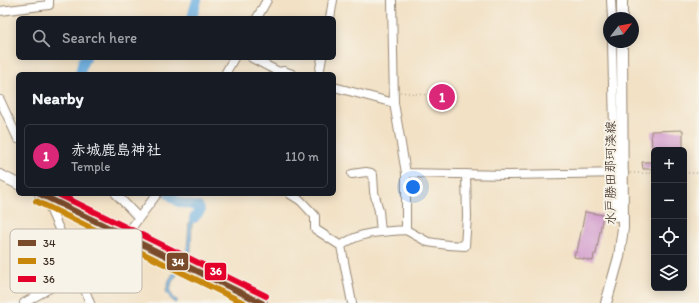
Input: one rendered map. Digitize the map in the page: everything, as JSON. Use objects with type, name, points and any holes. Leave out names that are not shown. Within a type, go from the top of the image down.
[{"type":"main road","points":[[622,0],[622,12]]},
{"type":"main road","name":"水戸勝田那珂湊線","points":[[606,303],[621,245],[624,214],[619,174],[622,48]]},
{"type":"main road","points":[[0,175],[16,183]]},
{"type":"main road","points":[[45,196],[112,229]]},
{"type":"main road","points":[[142,244],[262,303]]},
{"type":"street","points":[[0,11],[50,5],[49,0]]},
{"type":"street","points":[[258,16],[267,0]]},
{"type":"street","points":[[330,16],[333,0]]},
{"type":"street","points":[[392,0],[394,103],[406,173],[406,230]]},
{"type":"street","points":[[612,0],[612,12]]},
{"type":"street","points":[[612,48],[619,174],[616,217]]},
{"type":"street","points":[[226,72],[233,60]]},
{"type":"street","points":[[256,60],[279,72]]},
{"type":"street","points":[[319,72],[322,60]]},
{"type":"street","points":[[336,88],[394,103]]},
{"type":"street","points":[[0,100],[16,135]]},
{"type":"street","points":[[352,174],[371,172],[373,175],[374,192],[379,212],[381,232]]},
{"type":"street","points":[[406,173],[509,175],[619,174]]},
{"type":"street","points":[[341,246],[358,236],[406,230],[428,242],[465,246],[467,217],[466,174]]},
{"type":"street","points":[[43,196],[58,229]]},
{"type":"street","points":[[118,196],[139,218]]},
{"type":"street","points":[[129,229],[156,196]]},
{"type":"street","points":[[293,196],[301,201],[315,216],[315,228],[341,246],[352,303]]},
{"type":"street","points":[[24,303],[41,293]]},
{"type":"street","points":[[86,293],[90,303]]},
{"type":"path","points":[[394,91],[435,96]]},
{"type":"path","points":[[619,174],[651,173]]},
{"type":"path","points":[[687,173],[699,173]]},
{"type":"water","points":[[200,206],[202,211],[192,224],[191,249],[189,257],[172,282],[170,291],[173,297],[178,301],[176,303],[171,299],[166,291],[169,280],[185,255],[187,249],[189,222]]},
{"type":"building","points":[[683,130],[683,147],[652,147],[651,131]]},
{"type":"building","points":[[642,162],[651,162],[651,169],[643,169]]},
{"type":"building","points":[[585,212],[603,215],[596,254],[594,254],[593,261],[574,257],[575,252],[577,252]]},
{"type":"waterway","points":[[193,16],[197,0]]},
{"type":"waterway","points":[[80,72],[84,60]]},
{"type":"waterway","points":[[172,196],[179,202],[199,207],[200,211],[194,218]]},
{"type":"transit line","name":"34","points":[[44,196],[111,229]]},
{"type":"transit line","name":"36","points":[[62,196],[129,229]]},
{"type":"transit line","name":"35","points":[[36,201],[93,229]]},
{"type":"transit line","name":"36","points":[[142,235],[266,296]]},
{"type":"transit line","name":"34","points":[[142,244],[262,303]]},
{"type":"transit line","name":"35","points":[[142,253],[244,303]]},
{"type":"place","name":"赤城鹿島神社","points":[[442,97]]}]
